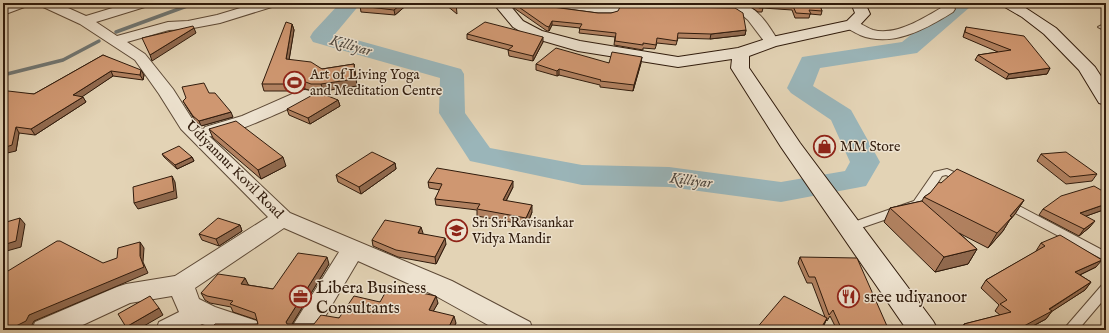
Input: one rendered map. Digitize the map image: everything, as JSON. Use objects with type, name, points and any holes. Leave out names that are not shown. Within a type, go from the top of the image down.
[{"type":"main road","points":[[500,3],[518,24],[536,34],[578,46],[678,62],[741,53],[772,42],[852,25],[863,14],[858,3]]},
{"type":"main road","points":[[1008,3],[1027,14],[1050,32],[1086,67],[1106,99]]},
{"type":"main road","points":[[741,53],[740,68],[792,147],[923,330]]},
{"type":"street","points":[[3,11],[22,3]]},
{"type":"street","points":[[46,3],[85,21],[115,41],[168,26],[188,25],[220,19],[270,3]]},
{"type":"street","points":[[85,21],[143,3]]},
{"type":"street","points":[[528,3],[600,12],[611,12],[616,3]]},
{"type":"street","points":[[677,3],[688,6],[733,7],[742,9],[748,12],[772,42]]},
{"type":"street","points":[[852,25],[873,34],[889,34],[922,25],[948,9],[944,3]]},
{"type":"street","name":"Udiyannur Kovil Road","points":[[115,41],[140,57],[187,125],[282,218],[443,288],[520,330]]},
{"type":"street","points":[[198,136],[248,120],[305,95]]},
{"type":"street","points":[[45,330],[126,294],[181,285],[282,218]]},
{"type":"street","points":[[303,330],[353,249]]},
{"type":"street","points":[[181,285],[189,306],[206,315],[248,329],[247,330]]},
{"type":"street","points":[[169,330],[200,312]]},
{"type":"lane","points":[[847,225],[918,204],[938,174],[947,172],[974,186]]},
{"type":"lane","points":[[997,198],[1106,257]]},
{"type":"lane","points":[[1070,330],[1106,288]]},
{"type":"building","points":[[364,3],[402,3],[394,10],[360,6]]},
{"type":"building","points":[[513,3],[598,13],[611,13],[618,11],[622,3],[673,3],[683,7],[735,8],[743,13],[746,30],[711,34],[678,33],[677,41],[657,38],[656,45],[643,43],[643,45],[615,41],[616,33],[579,29],[582,24],[552,21],[549,27]]},
{"type":"building","points":[[753,3],[819,3],[822,11],[809,10],[811,14],[796,13],[793,6],[762,4],[763,8],[759,8]]},
{"type":"building","points":[[286,22],[292,24],[286,59],[311,62],[322,69],[354,64],[355,79],[321,84],[311,84],[303,81],[293,84],[262,84]]},
{"type":"building","points":[[485,22],[543,37],[533,56],[508,50],[513,46],[467,34]]},
{"type":"building","points":[[193,26],[194,28],[150,55],[142,38]]},
{"type":"building","points":[[966,27],[1024,36],[1050,68],[1009,74],[978,55],[1011,50],[965,32]]},
{"type":"building","points":[[556,48],[609,63],[612,52],[642,57],[634,85],[600,81],[601,80],[559,69],[557,71],[536,64]]},
{"type":"building","points":[[103,55],[141,70],[140,75],[111,71],[73,95],[83,97],[31,129],[16,127],[12,145],[3,148],[3,93],[8,91],[34,94]]},
{"type":"building","points":[[204,83],[209,93],[215,93],[231,112],[199,121],[193,116],[183,101],[186,98],[182,87]]},
{"type":"building","points":[[318,92],[338,100],[308,118],[287,109]]},
{"type":"building","points":[[236,121],[283,157],[258,170],[209,129]]},
{"type":"building","points":[[179,146],[192,157],[175,165],[162,154]]},
{"type":"building","points":[[372,152],[395,163],[359,187],[336,175]]},
{"type":"building","points":[[1066,152],[1097,174],[1070,177],[1041,154]]},
{"type":"building","points":[[437,168],[513,181],[503,200],[532,205],[526,218],[477,209],[480,204],[435,199],[442,184],[428,182]]},
{"type":"building","points":[[957,169],[1024,200],[1010,216],[1012,217],[997,233],[924,197],[930,193],[939,182],[941,183]]},
{"type":"building","points":[[172,176],[174,191],[134,203],[133,187]]},
{"type":"building","points":[[1094,186],[1106,193],[1106,204],[1080,213],[1095,221],[1084,229],[1043,209],[1061,196]]},
{"type":"building","points":[[922,201],[977,249],[944,257],[890,208]]},
{"type":"building","points":[[20,218],[16,241],[3,245],[3,223]]},
{"type":"building","points":[[218,218],[240,225],[216,239],[199,234]]},
{"type":"building","points":[[385,220],[421,227],[418,233],[445,238],[435,257],[396,250],[372,240]]},
{"type":"building","points":[[1060,235],[1102,260],[1075,272],[1091,282],[1049,309],[1052,311],[1024,326],[1029,330],[969,330],[964,324],[1011,312],[1000,304],[1007,300],[986,280],[1045,246],[1041,243]]},
{"type":"building","points":[[57,241],[60,241],[103,263],[117,258],[118,248],[140,242],[140,256],[144,267],[29,315],[26,321],[8,330],[3,330],[3,274]]},
{"type":"building","points":[[298,253],[327,257],[286,322],[287,324],[314,324],[321,315],[339,318],[354,296],[380,302],[389,286],[436,296],[429,310],[454,316],[448,329],[437,326],[435,330],[210,330],[215,324],[258,324],[255,313],[230,304],[233,301],[207,296],[201,293],[218,274],[245,278],[241,284],[273,289]]},
{"type":"building","points":[[800,257],[857,258],[887,326],[891,330],[842,330],[833,310],[829,315],[815,277],[809,277]]},
{"type":"building","points":[[150,296],[159,308],[126,327],[118,314]]},
{"type":"building","points":[[784,296],[827,318],[820,330],[755,330]]},
{"type":"building","points":[[182,326],[181,330],[165,330]]},
{"type":"waterway","points":[[116,32],[195,3]]},
{"type":"waterway","name":"Killiyar","points":[[351,3],[321,37],[452,74],[452,113],[480,155],[582,175],[669,177],[781,192],[855,179],[865,162],[842,116],[800,88],[810,62],[909,48],[963,3]]},
{"type":"waterway","points":[[3,75],[63,60],[99,41]]},
{"type":"place","name":"Art of Living Yoga and Meditation Centre","points":[[294,82]]},
{"type":"place","name":"MM Store","points":[[825,146]]},
{"type":"place","name":"Sri Sri Ravisankar Vidya Mandir","points":[[456,230]]},
{"type":"place","name":"sree udiyanoor","points":[[849,296]]},
{"type":"place","name":"Libera Business Consultants","points":[[300,297]]}]
